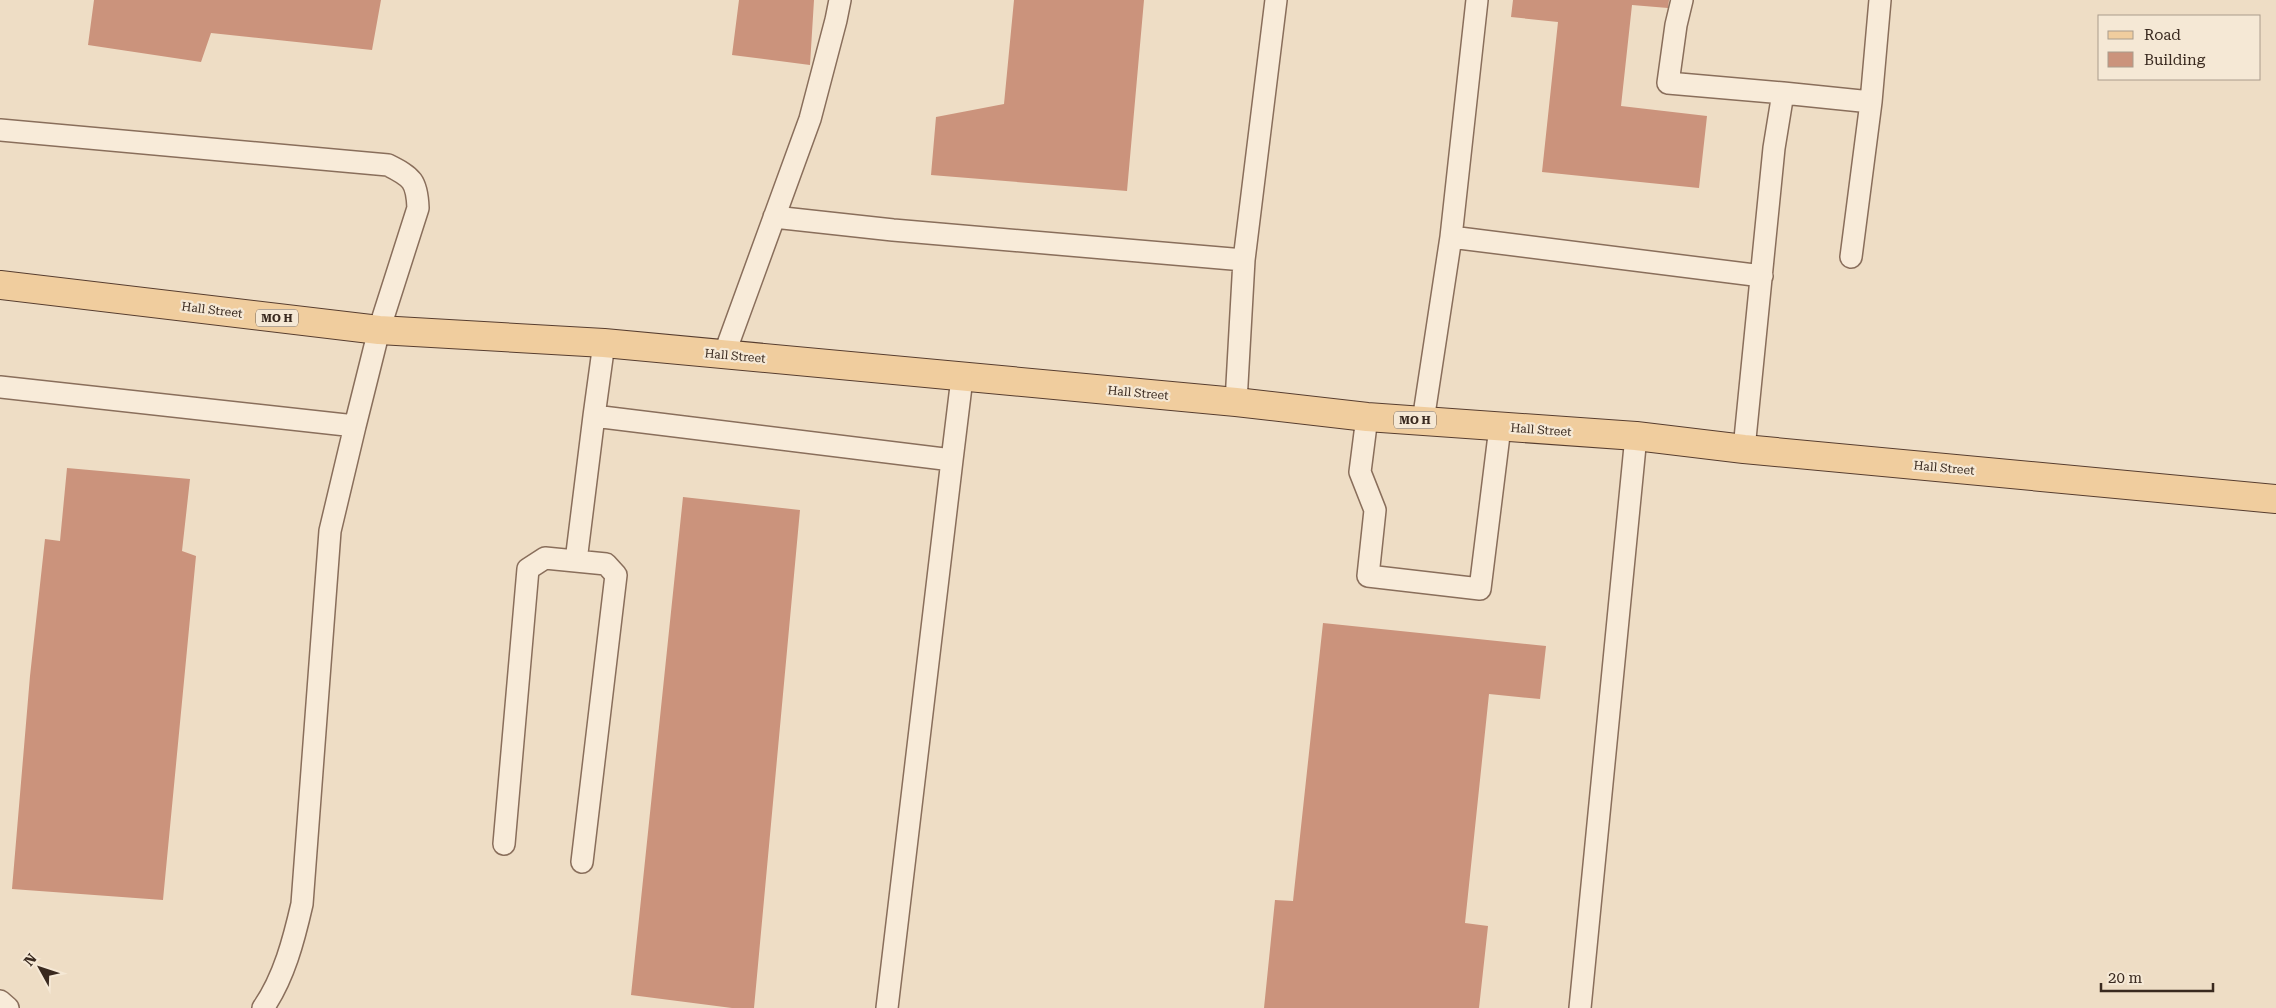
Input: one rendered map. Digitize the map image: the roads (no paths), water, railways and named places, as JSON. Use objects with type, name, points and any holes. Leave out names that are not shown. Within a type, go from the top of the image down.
[{"type":"main road","name":"Hall Street","points":[[0,285],[379,330],[604,343],[962,378],[1236,402],[1367,417],[1636,436],[1744,449],[2276,499]]},
{"type":"lane","points":[[724,355],[810,119],[840,0]]},
{"type":"lane","points":[[1236,402],[1244,260],[1276,0]]},
{"type":"lane","points":[[1423,421],[1451,237],[1477,0]]},
{"type":"lane","points":[[1682,0],[1676,25],[1668,83],[1871,102]]},
{"type":"lane","points":[[1852,257],[1871,102],[1880,0]]},
{"type":"lane","points":[[1744,449],[1774,148],[1783,93]]},
{"type":"lane","points":[[0,130],[388,165],[405,174],[417,188],[418,208],[379,330],[330,531],[302,904],[293,943],[270,998],[263,1008]]},
{"type":"lane","points":[[774,217],[893,230],[1244,260]]},
{"type":"lane","points":[[1451,237],[1762,276]]},
{"type":"lane","points":[[576,561],[604,343]]},
{"type":"lane","points":[[887,1008],[962,378]]},
{"type":"lane","points":[[0,387],[355,426]]},
{"type":"lane","points":[[594,416],[952,460]]},
{"type":"lane","points":[[1367,417],[1360,472],[1375,510],[1368,576],[1480,589],[1500,427]]},
{"type":"lane","points":[[1580,1008],[1636,436]]},
{"type":"lane","points":[[504,844],[528,569],[545,558],[606,564],[616,575],[582,862]]},
{"type":"lane","points":[[0,1001],[8,1008]]}]
